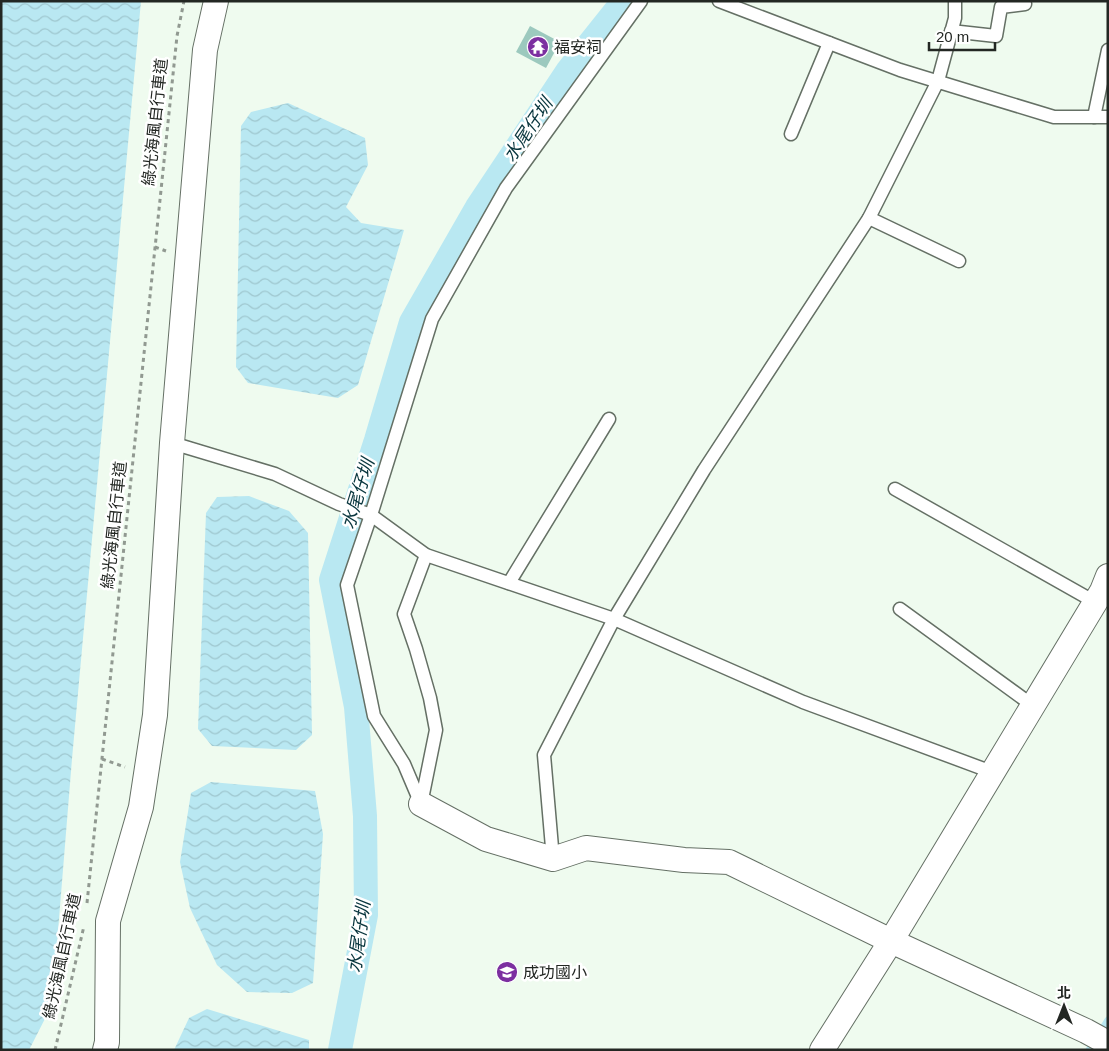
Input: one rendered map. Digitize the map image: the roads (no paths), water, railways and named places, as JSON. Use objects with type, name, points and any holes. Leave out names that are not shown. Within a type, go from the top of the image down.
[{"type":"street","points":[[105,1050],[107,1042],[108,921],[141,807],[155,715],[172,443],[205,50],[216,1]]},
{"type":"street","points":[[822,1050],[891,941],[1103,589]]},
{"type":"street","points":[[420,804],[486,839],[553,859],[586,848],[684,860],[729,862],[1108,1043]]},
{"type":"lane","points":[[420,804],[404,764],[374,716],[347,585],[371,515],[432,318],[506,188],[642,1]]},
{"type":"lane","points":[[718,1],[900,70],[1054,116],[1108,116]]},
{"type":"lane","points":[[553,859],[544,755],[614,619],[704,470],[869,218],[938,81],[955,18],[955,1]]},
{"type":"lane","points":[[951,31],[996,36],[1001,6],[1025,4]]},
{"type":"lane","points":[[791,134],[828,43]]},
{"type":"lane","points":[[1094,117],[1108,50]]},
{"type":"lane","points":[[869,218],[959,260]]},
{"type":"lane","points":[[509,583],[609,419]]},
{"type":"lane","points":[[172,443],[275,474],[339,504],[371,515],[426,555],[614,619],[803,702],[992,772]]},
{"type":"lane","points":[[895,490],[1103,589]]},
{"type":"lane","points":[[420,804],[436,730],[416,648],[404,614],[426,555]]},
{"type":"lane","points":[[900,609],[1032,705]]},
{"type":"water","points":[[1,1],[141,1],[72,759],[52,1005],[29,1050],[1,1050]]},
{"type":"water","points":[[288,103],[365,138],[368,165],[346,207],[361,223],[404,230],[358,385],[338,398],[248,383],[236,367],[241,126],[251,112]]},
{"type":"water","points":[[249,496],[289,511],[308,533],[312,735],[296,750],[212,746],[198,729],[206,513],[217,497]]},
{"type":"water","points":[[211,782],[315,791],[323,834],[313,983],[292,993],[247,992],[217,965],[190,908],[180,862],[191,793]]},
{"type":"water","points":[[207,1009],[309,1040],[309,1050],[174,1050],[189,1018]]},
{"type":"waterway","name":"水尾仔圳","points":[[340,1050],[366,915],[365,816],[356,707],[331,580],[376,440],[411,322],[477,207],[568,70],[623,1]]},
{"type":"waterway","points":[[1089,1050],[1108,1020]]},
{"type":"place","name":"福安祠","points":[[538,47]]},
{"type":"place","name":"成功國小","points":[[507,972]]}]
